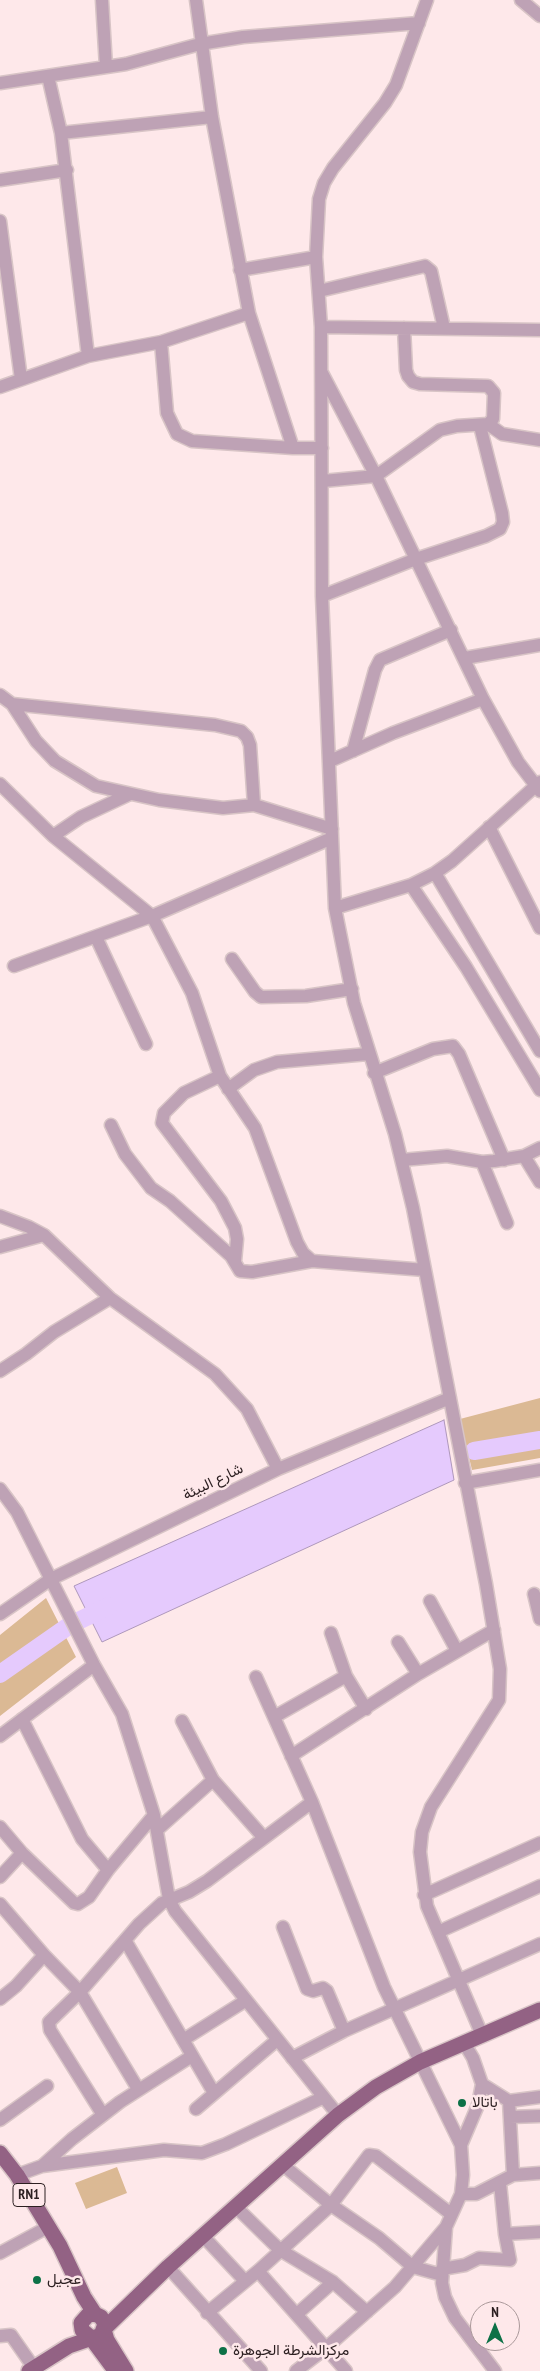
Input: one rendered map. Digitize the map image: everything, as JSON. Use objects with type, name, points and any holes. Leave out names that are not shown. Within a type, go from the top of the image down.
[{"type":"main road","points":[[32,2369],[69,2346],[93,2326],[132,2300],[338,2115],[376,2087],[420,2062],[540,2010]]},
{"type":"main road","name":"RN1","points":[[6,2165],[51,2232],[60,2262],[116,2371]]},
{"type":"main road","name":"RN1","points":[[93,2326],[107,2340],[126,2371]]},
{"type":"street","points":[[102,0],[106,67]]},
{"type":"street","points":[[196,0],[200,44],[212,117],[249,313],[293,448]]},
{"type":"street","points":[[428,0],[396,85],[324,183],[317,216],[316,257],[321,326],[322,596],[335,908],[368,1054],[402,1160],[450,1398],[500,1669],[499,1700],[452,1772],[426,1818],[420,1852],[424,1895],[482,2034]]},
{"type":"street","points":[[521,0],[540,16]]},
{"type":"street","points":[[0,83],[106,67],[200,44],[267,34],[418,23]]},
{"type":"street","points":[[48,76],[61,133],[88,356]]},
{"type":"street","points":[[61,133],[212,117]]},
{"type":"street","points":[[0,180],[66,170]]},
{"type":"street","points":[[0,221],[21,378]]},
{"type":"street","points":[[240,270],[316,257]]},
{"type":"street","points":[[319,291],[426,266],[431,271],[444,328]]},
{"type":"street","points":[[0,386],[88,356],[161,342],[249,313]]},
{"type":"street","points":[[321,326],[540,330]]},
{"type":"street","points":[[323,481],[376,476],[440,430],[457,426],[484,425],[493,420],[492,388],[488,386],[420,384],[413,382],[408,376],[404,328]]},
{"type":"street","points":[[161,342],[168,413],[177,434],[192,442],[322,448]]},
{"type":"street","points":[[321,371],[376,476],[465,658],[483,699],[518,762],[539,786],[435,873],[412,885],[335,908]]},
{"type":"street","points":[[484,425],[502,434],[540,440]]},
{"type":"street","points":[[322,596],[416,559],[494,533],[500,529],[503,522],[484,425]]},
{"type":"street","points":[[353,751],[375,670],[380,660],[451,630]]},
{"type":"street","points":[[465,658],[540,645]]},
{"type":"street","points":[[0,695],[12,704],[36,741],[55,761],[96,786],[159,800],[223,808],[254,805],[332,834]]},
{"type":"street","points":[[330,761],[483,699]]},
{"type":"street","points":[[12,704],[215,725],[240,731],[250,745],[254,805]]},
{"type":"street","points":[[0,784],[53,836],[152,916],[192,993],[220,1076],[255,1128],[297,1242],[303,1253],[312,1261]]},
{"type":"street","points":[[53,836],[81,816],[130,794]]},
{"type":"street","points":[[489,827],[539,923]]},
{"type":"street","points":[[14,966],[152,916],[332,834]]},
{"type":"street","points":[[435,873],[540,1051]]},
{"type":"street","points":[[412,885],[466,967],[540,1090]]},
{"type":"street","points":[[96,937],[146,1044]]},
{"type":"street","points":[[232,960],[255,992],[262,997],[306,996],[352,989]]},
{"type":"street","points":[[374,1073],[433,1049],[453,1046],[459,1054],[504,1160]]},
{"type":"street","points":[[228,1090],[254,1070],[277,1062],[368,1054]]},
{"type":"street","points":[[220,1076],[184,1093],[164,1113],[162,1123],[221,1201],[235,1228],[237,1246],[235,1261]]},
{"type":"street","points":[[110,1125],[126,1154],[151,1188],[170,1201],[235,1261],[240,1271],[244,1272],[312,1261],[425,1270]]},
{"type":"street","points":[[402,1160],[447,1156],[482,1162],[524,1156],[540,1148]]},
{"type":"street","points":[[524,1156],[540,1182]]},
{"type":"street","points":[[482,1162],[507,1223]]},
{"type":"street","points":[[0,1216],[29,1227],[44,1236],[110,1298],[215,1374],[234,1392],[256,1423],[278,1469]]},
{"type":"street","points":[[0,1247],[44,1236]]},
{"type":"street","points":[[0,1371],[54,1332],[110,1298]]},
{"type":"street","name":"شارع البيئة","points":[[0,1614],[52,1579],[278,1469],[450,1398]]},
{"type":"street","points":[[465,1483],[540,1470]]},
{"type":"street","points":[[0,1489],[18,1512],[94,1665],[122,1714],[154,1815],[169,1899],[189,1930],[278,2040],[322,2098],[338,2115]]},
{"type":"street","points":[[534,1594],[540,1619]]},
{"type":"street","points":[[430,1601],[457,1651]]},
{"type":"street","points":[[292,1756],[366,1710],[418,1674],[494,1630]]},
{"type":"street","points":[[331,1633],[346,1676],[366,1710]]},
{"type":"street","points":[[398,1642],[418,1674]]},
{"type":"street","points":[[0,1736],[94,1665]]},
{"type":"street","points":[[274,1717],[346,1676]]},
{"type":"street","points":[[256,1677],[312,1802],[384,1987],[461,2145],[463,2175],[461,2194],[446,2228],[442,2272],[445,2297],[456,2318],[495,2371]]},
{"type":"street","points":[[22,1718],[82,1839],[108,1870]]},
{"type":"street","points":[[182,1721],[213,1780],[264,1838]]},
{"type":"street","points":[[157,1830],[213,1780]]},
{"type":"street","points":[[102,2115],[49,2026],[52,2019],[80,1992],[125,1940],[169,1899],[190,1892],[312,1802]]},
{"type":"street","points":[[0,1827],[22,1853],[70,1899],[78,1904],[88,1897],[154,1815]]},
{"type":"street","points":[[424,1895],[540,1843]]},
{"type":"street","points":[[0,1876],[22,1853]]},
{"type":"street","points":[[438,1932],[540,1886]]},
{"type":"street","points":[[0,1904],[44,1955],[80,1992],[138,2089]]},
{"type":"street","points":[[283,1927],[307,1989],[313,1991],[323,1988],[327,1991],[344,2031]]},
{"type":"street","points":[[125,1940],[214,2094]]},
{"type":"street","points":[[292,2058],[394,2008],[540,1944]]},
{"type":"street","points":[[0,1999],[16,1986],[44,1955]]},
{"type":"street","points":[[183,2040],[245,2001]]},
{"type":"street","points":[[196,2109],[278,2040]]},
{"type":"street","points":[[461,2145],[478,2105],[482,2084],[473,2058],[464,2043]]},
{"type":"street","points":[[42,2166],[102,2115],[138,2089],[192,2056]]},
{"type":"street","points":[[482,2084],[509,2101],[540,2097]]},
{"type":"street","points":[[0,2120],[47,2086]]},
{"type":"street","points":[[6,2165],[42,2166],[164,2150],[202,2153],[226,2144],[322,2098]]},
{"type":"street","points":[[509,2101],[513,2175]]},
{"type":"street","points":[[510,2117],[540,2116]]},
{"type":"street","points":[[207,2313],[258,2271],[331,2205],[362,2163],[372,2155],[451,2214]]},
{"type":"street","points":[[283,2166],[331,2205],[379,2238],[413,2268],[442,2272],[465,2265],[479,2258],[510,2260],[505,2234],[500,2183]]},
{"type":"street","points":[[461,2194],[476,2194],[513,2175],[540,2173]]},
{"type":"street","points":[[236,2207],[280,2250],[332,2282],[367,2312]]},
{"type":"street","points":[[296,2371],[367,2312],[413,2268],[446,2228]]},
{"type":"street","points":[[0,2253],[51,2232]]},
{"type":"street","points":[[505,2234],[540,2232]]},
{"type":"street","points":[[204,2236],[245,2281]]},
{"type":"street","points":[[168,2268],[261,2371]]},
{"type":"street","points":[[258,2271],[346,2371]]},
{"type":"street","points":[[297,2314],[332,2282]]},
{"type":"street","points":[[0,2336],[11,2335],[32,2369]]},
{"type":"shaded area","points":[[540,1398],[540,1458],[472,1470],[460,1419]]},
{"type":"shaded area","points":[[444,1420],[454,1480],[102,1642],[74,1586]]},
{"type":"shaded area","points":[[46,1598],[76,1657],[0,1716],[0,1635]]},
{"type":"shaded area","points":[[117,2167],[127,2193],[86,2209],[75,2183]]},
{"type":"waterway","points":[[474,1451],[540,1440]]},
{"type":"waterway","points":[[0,1674],[70,1625],[109,1606]]},
{"type":"place","name":"باتالا","points":[[462,2103]]},
{"type":"place","name":"عجيل","points":[[37,2280]]},
{"type":"place","name":"مركزالشرطة الجوهرة","points":[[223,2351]]}]
